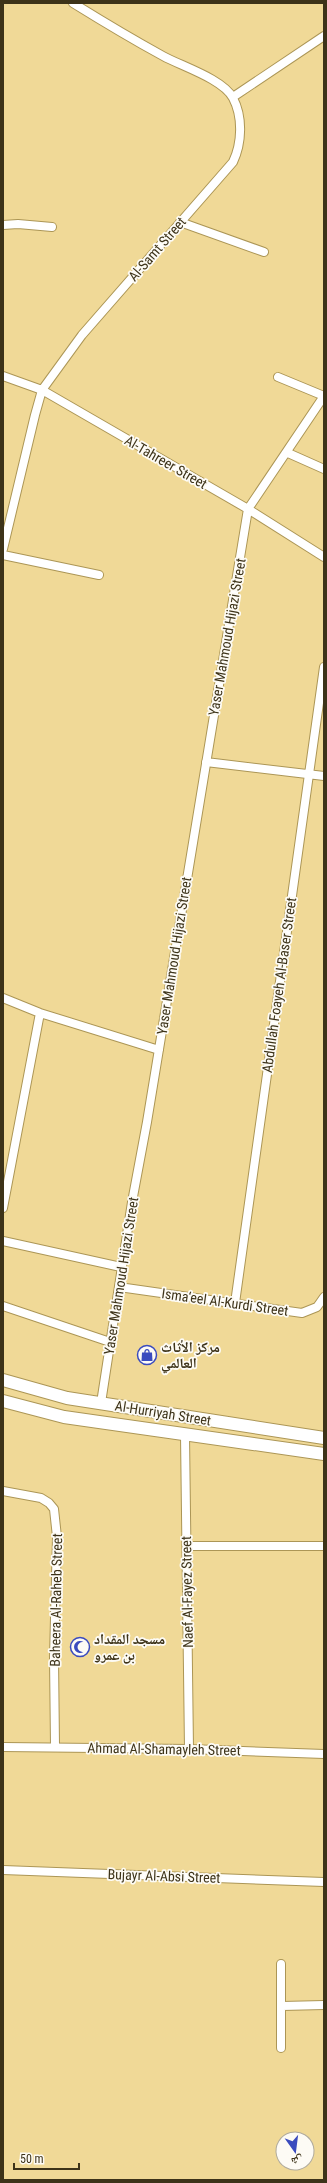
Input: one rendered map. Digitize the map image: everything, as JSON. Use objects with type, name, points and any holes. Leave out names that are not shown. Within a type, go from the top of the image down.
[{"type":"highway","name":"Al-Hurriyah Street","points":[[3,1380],[67,1398],[324,1438]]},
{"type":"highway","name":"Al-Hurriyah Street","points":[[3,1401],[64,1417],[323,1455]]},
{"type":"street","points":[[78,4],[163,56],[216,83],[233,97],[324,36]]},
{"type":"street","name":"Al-Samt Street","points":[[3,549],[34,415],[42,390],[82,335],[233,162],[238,152],[240,126],[233,97]]},
{"type":"street","points":[[180,222],[264,252]]},
{"type":"street","points":[[3,225],[18,224],[52,227]]},
{"type":"street","name":"Al-Tahreer Street","points":[[3,376],[42,390],[248,509],[324,557]]},
{"type":"street","points":[[248,509],[288,452],[324,396],[278,377]]},
{"type":"street","points":[[288,452],[324,469]]},
{"type":"street","name":"Yaser Mahmoud Hijazi Street","points":[[100,1403],[121,1267],[159,1050],[248,509]]},
{"type":"street","points":[[3,555],[99,575]]},
{"type":"street","name":"Abdullah Foayeh Al-Baser Street","points":[[235,1303],[324,667]]},
{"type":"street","points":[[206,762],[324,776]]},
{"type":"street","points":[[3,998],[40,1013],[159,1050]]},
{"type":"street","points":[[3,1208],[40,1013]]},
{"type":"street","points":[[3,1241],[121,1267]]},
{"type":"street","name":"Isma‘eel Al-Kurdi Street","points":[[119,1287],[302,1313],[317,1308],[324,1297]]},
{"type":"street","points":[[3,1306],[110,1342]]},
{"type":"street","name":"Naef Al-Fayez Street","points":[[185,1435],[189,1749]]},
{"type":"street","name":"Baheera Al-Raheb Street","points":[[3,1492],[41,1498],[50,1503],[54,1509],[57,1538],[54,1658],[55,1746]]},
{"type":"street","points":[[187,1546],[324,1546]]},
{"type":"street","name":"Ahmad Al-Shamayleh Street","points":[[3,1747],[55,1746],[324,1754]]},
{"type":"street","name":"Bujayr Al-Absi Street","points":[[3,1870],[324,1882]]},
{"type":"street","points":[[281,2048],[282,1964]]},
{"type":"street","points":[[282,2006],[324,2005]]},
{"type":"place","name":"مركز الأثاث العالمي","points":[[147,1355]]},
{"type":"place","name":"مسجد المقداد بن عمرو","points":[[80,1647]]}]
